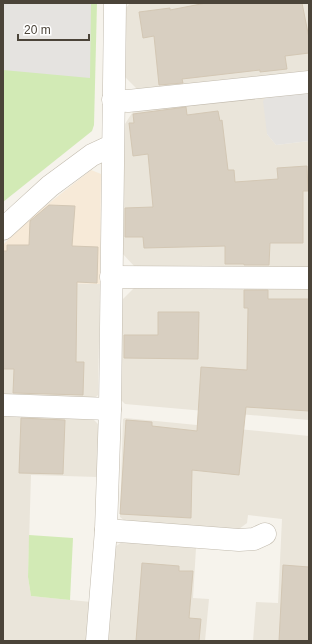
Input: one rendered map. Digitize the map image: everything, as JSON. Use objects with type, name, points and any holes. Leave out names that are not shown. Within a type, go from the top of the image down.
[{"type":"street","points":[[97,641],[106,530],[110,409],[114,3]]},
{"type":"street","points":[[113,100],[128,101],[309,82]]},
{"type":"street","points":[[3,229],[50,186],[92,155],[105,149],[112,148]]},
{"type":"street","points":[[111,277],[309,278]]},
{"type":"street","points":[[3,405],[110,409]]},
{"type":"street","points":[[106,530],[239,540],[254,539],[265,534]]},
{"type":"shaded area","points":[[3,3],[91,3],[90,78],[3,70]]},
{"type":"shaded area","points":[[130,3],[309,3],[309,71],[137,89],[125,77],[126,8]]},
{"type":"shaded area","points":[[309,91],[309,141],[276,145],[267,134],[263,101],[267,96]]},
{"type":"shaded area","points":[[267,96],[267,134],[276,145],[309,141],[309,268],[135,267],[121,252],[123,127],[134,110]]},
{"type":"shaded area","points":[[91,170],[101,174],[100,284],[3,282],[3,245],[24,223]]},
{"type":"shaded area","points":[[3,282],[100,284],[98,395],[92,401],[3,397]]},
{"type":"shaded area","points":[[134,288],[309,289],[309,420],[125,404],[121,400],[121,301]]},
{"type":"shaded area","points":[[3,412],[90,416],[98,424],[98,477],[31,475],[28,577],[31,596],[91,602],[87,641],[3,641]]},
{"type":"shaded area","points":[[123,419],[309,436],[309,641],[253,641],[256,602],[278,603],[282,519],[248,515],[247,523],[239,529],[125,521],[120,517]]},
{"type":"shaded area","points":[[122,542],[196,548],[193,598],[209,599],[205,641],[108,641],[115,547]]},
{"type":"green space","points":[[3,3],[97,3],[94,125],[92,131],[3,202]]},
{"type":"green space","points":[[29,535],[73,538],[70,600],[31,596],[28,577]]},
{"type":"building","points":[[206,3],[302,3],[309,38],[309,53],[285,56],[287,69],[260,72],[260,70],[182,79],[183,83],[159,85],[154,36],[143,38],[139,12],[170,8],[170,10]]},
{"type":"building","points":[[186,107],[187,115],[218,111],[220,121],[222,120],[228,170],[234,170],[235,182],[278,179],[277,168],[307,166],[308,191],[303,191],[303,243],[270,243],[269,265],[244,265],[225,264],[225,246],[144,248],[143,237],[125,237],[125,208],[153,207],[148,154],[133,156],[129,123],[134,123],[133,114]]},
{"type":"building","points":[[49,205],[75,206],[72,246],[98,247],[97,283],[77,282],[76,362],[84,362],[83,395],[13,393],[14,369],[3,369],[3,251],[7,251],[7,245],[29,245],[30,221]]},
{"type":"building","points":[[244,290],[268,290],[268,299],[309,299],[309,411],[246,407],[239,475],[192,470],[191,518],[120,514],[126,420],[152,422],[152,426],[197,431],[201,367],[247,370],[248,308],[244,308]]},
{"type":"building","points":[[158,312],[199,312],[198,359],[124,358],[124,335],[158,335]]},
{"type":"building","points":[[21,418],[65,420],[63,474],[19,473]]},
{"type":"building","points":[[142,563],[179,566],[179,571],[193,571],[189,618],[201,619],[199,641],[136,641]]},
{"type":"building","points":[[283,565],[309,567],[309,641],[279,641]]}]
